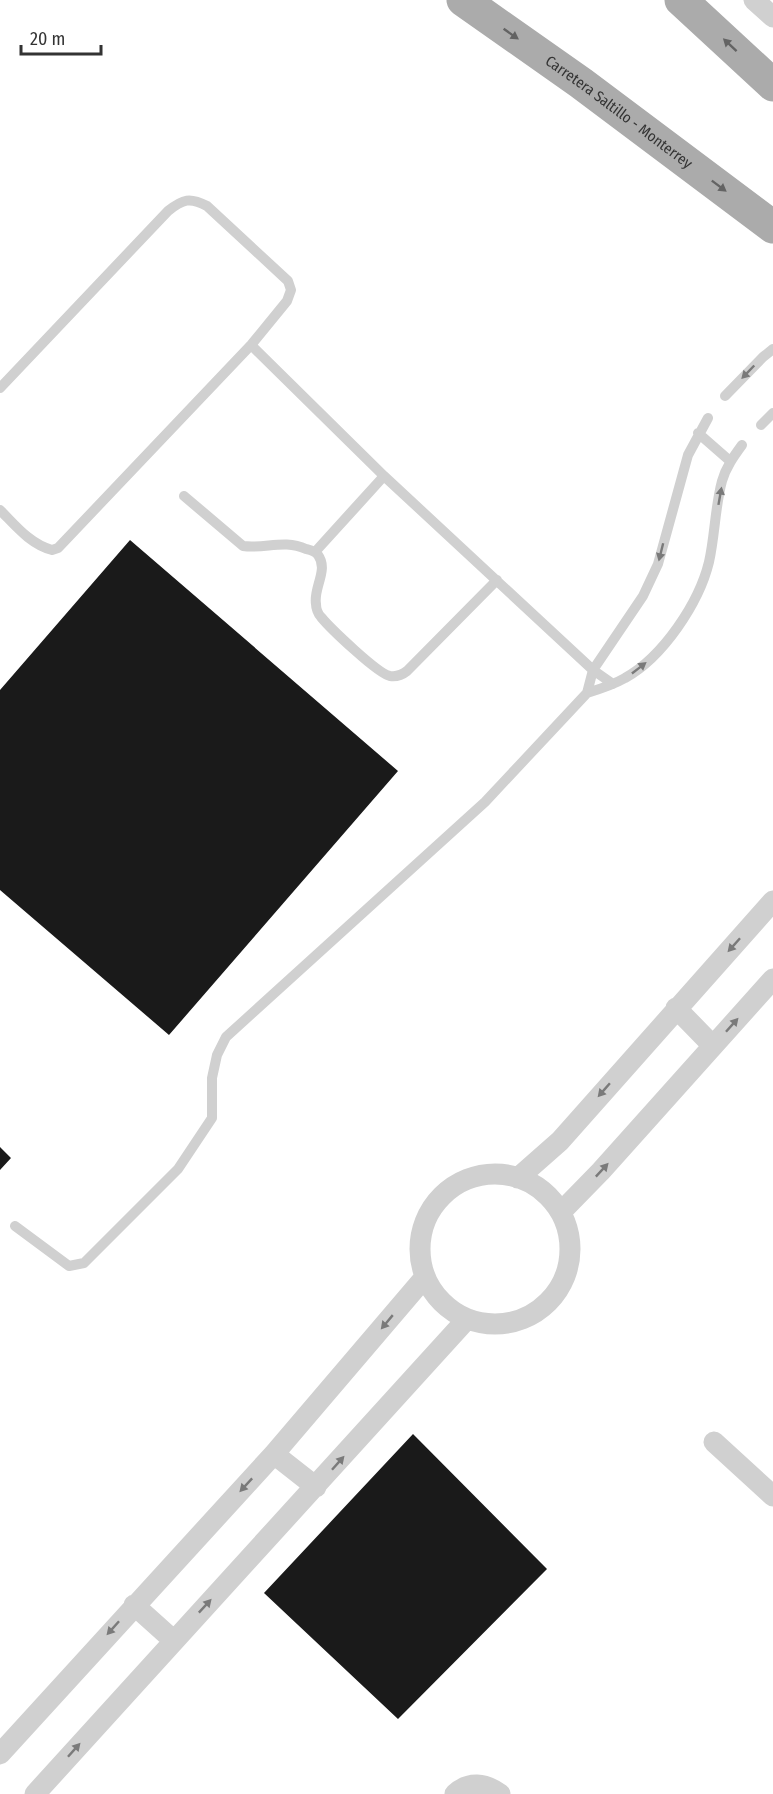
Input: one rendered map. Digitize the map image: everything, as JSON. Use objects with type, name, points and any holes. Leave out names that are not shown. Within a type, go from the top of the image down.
[{"type":"main road","name":"Carretera Saltillo - Monterrey","points":[[463,0],[581,83],[773,226]]},
{"type":"main road","points":[[681,0],[773,85]]},
{"type":"street","points":[[754,0],[773,17]]},
{"type":"street","points":[[518,1179],[560,1141],[773,901]]},
{"type":"street","points":[[561,1212],[601,1172],[773,979]]},
{"type":"street","points":[[676,1008],[713,1046]]},
{"type":"street","points":[[500,1174],[524,1180],[545,1193],[561,1212],[570,1236],[570,1259],[564,1281],[552,1300],[534,1315],[512,1323],[489,1324],[467,1319],[442,1302],[425,1277],[419,1252],[422,1228],[434,1205],[452,1188],[474,1177],[500,1174]]},
{"type":"street","points":[[0,1754],[274,1454],[425,1277]]},
{"type":"street","points":[[35,1794],[467,1319]]},
{"type":"street","points":[[714,1442],[773,1496]]},
{"type":"street","points":[[274,1454],[316,1487]]},
{"type":"street","points":[[134,1605],[173,1640]]},
{"type":"street","points":[[455,1794],[470,1785],[479,1784],[488,1786],[500,1794]]},
{"type":"lane","points":[[0,388],[180,201],[195,199],[207,206],[288,281],[291,290],[287,301],[251,345],[58,548],[52,550],[40,547],[0,510]]},
{"type":"lane","points":[[251,345],[384,476],[612,684]]},
{"type":"lane","points":[[725,396],[773,349]]},
{"type":"lane","points":[[761,425],[773,413]]},
{"type":"lane","points":[[15,1226],[69,1266],[84,1263],[178,1169],[212,1118],[212,1078],[217,1055],[226,1037],[486,802],[587,693],[594,670],[643,596],[658,564],[688,455],[708,418]]},
{"type":"lane","points":[[698,433],[730,461]]},
{"type":"lane","points":[[587,693],[627,677],[649,660],[680,624],[698,592],[708,562],[722,480],[730,461],[742,445]]},
{"type":"lane","points":[[315,552],[384,476]]},
{"type":"lane","points":[[184,496],[243,546],[288,543],[315,552],[319,556],[322,568],[315,602],[320,615],[362,656],[389,676],[402,675],[407,671],[497,580]]},
{"type":"building","points":[[130,540],[398,771],[169,1035],[0,890],[0,690]]},
{"type":"building","points":[[0,1147],[11,1158],[0,1170]]},
{"type":"building","points":[[413,1434],[547,1569],[398,1719],[264,1593]]}]
